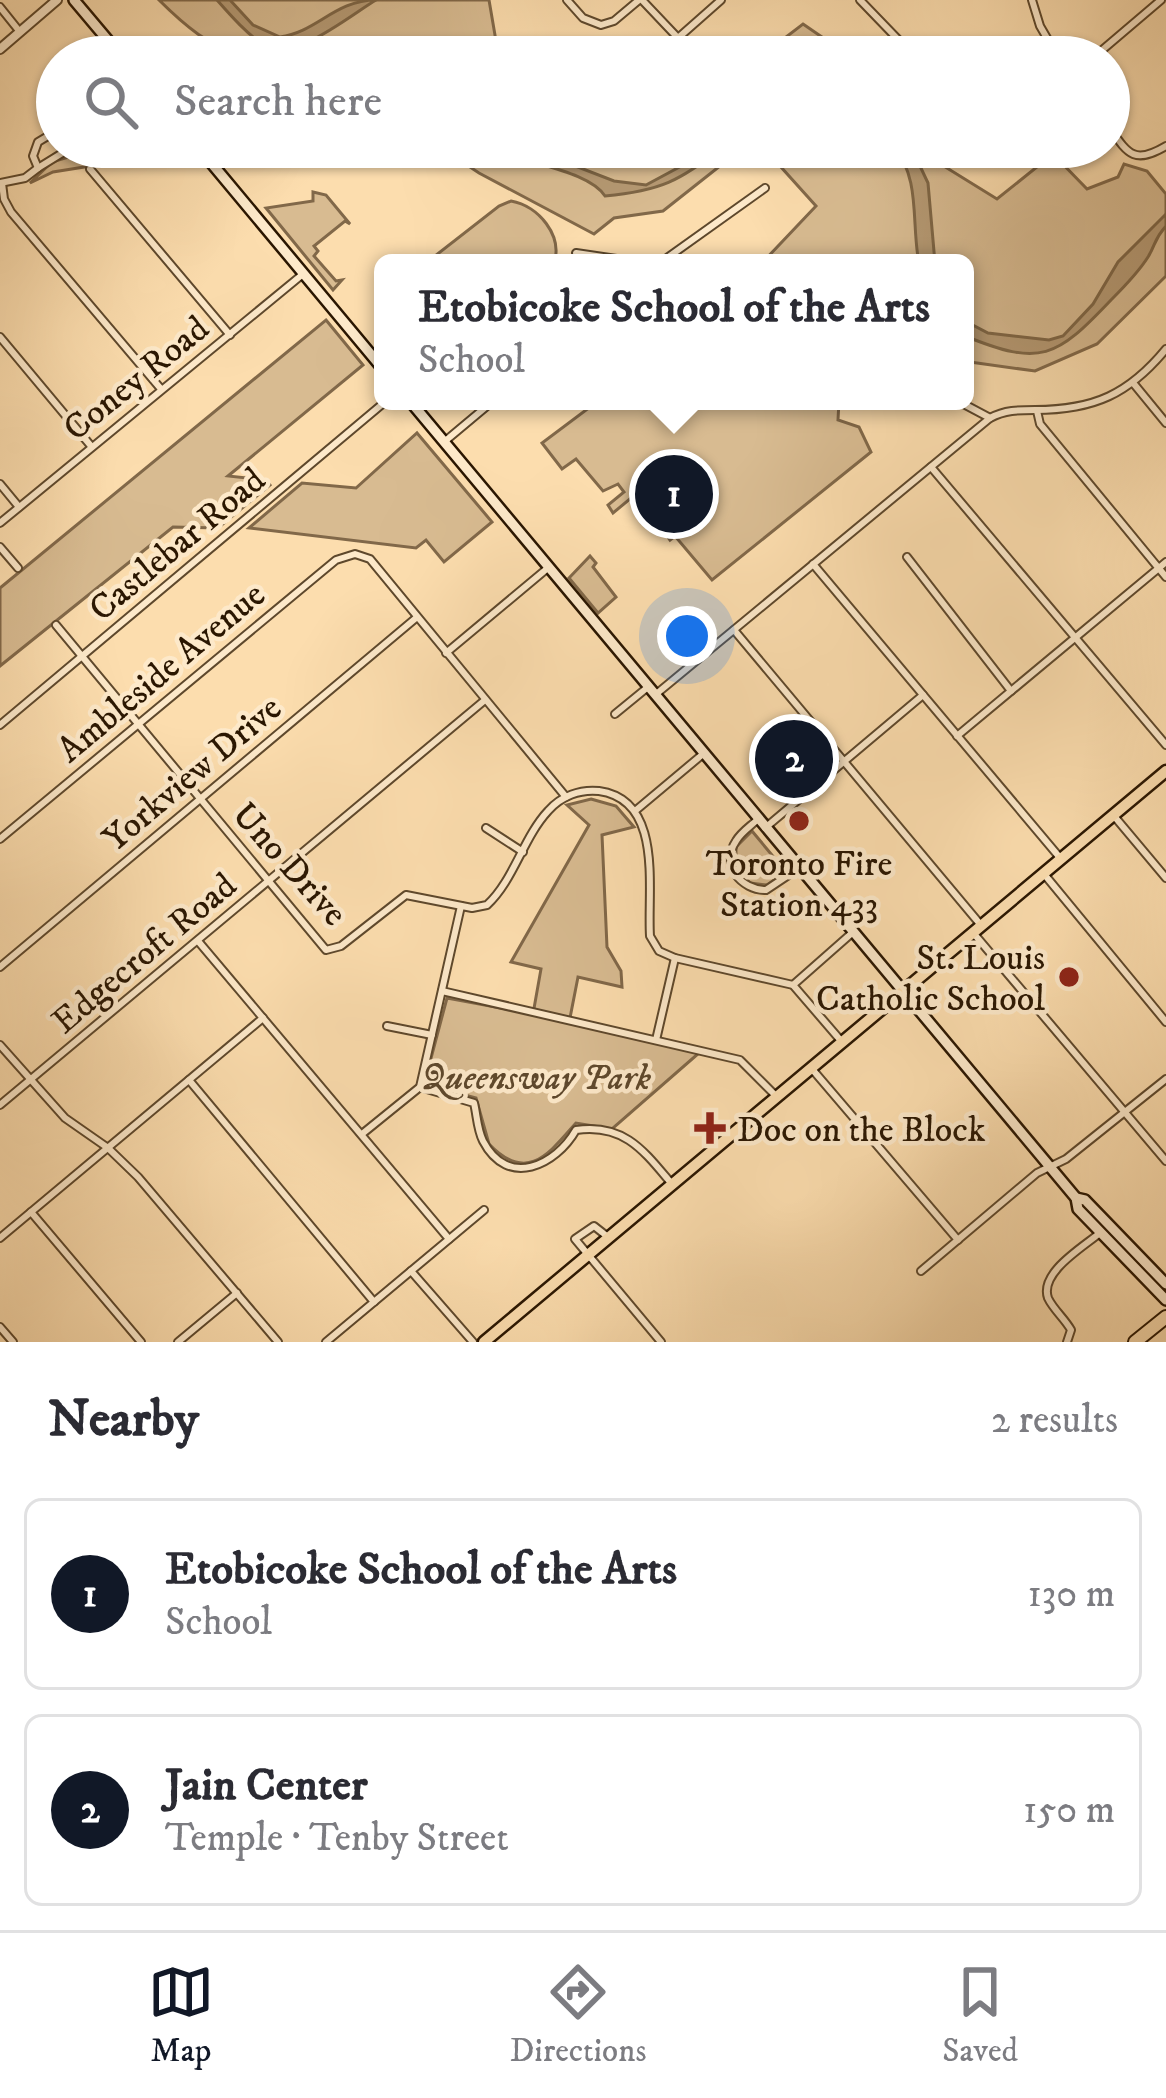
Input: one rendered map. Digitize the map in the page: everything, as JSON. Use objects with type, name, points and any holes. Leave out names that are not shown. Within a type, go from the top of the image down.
[{"type":"highway","points":[[1135,1342],[1166,1317]]},
{"type":"main road","points":[[74,0],[104,36]]},
{"type":"main road","points":[[216,168],[374,358]]},
{"type":"main road","points":[[417,410],[1048,1167],[1076,1198],[1085,1200],[1104,1230],[1165,1298]]},
{"type":"main road","points":[[484,1342],[1166,771]]},
{"type":"main road","points":[[1104,1230],[1166,1283]]},
{"type":"street","points":[[0,49],[57,0]]},
{"type":"street","points":[[567,0],[583,17],[601,25],[614,21],[640,0],[676,36]]},
{"type":"street","points":[[680,36],[721,0]]},
{"type":"street","points":[[860,0],[895,36]]},
{"type":"street","points":[[1032,0],[1048,36]]},
{"type":"street","points":[[1119,36],[1161,0]]},
{"type":"street","points":[[0,7],[20,32]]},
{"type":"street","points":[[1130,153],[1148,156],[1166,146]]},
{"type":"street","points":[[38,168],[25,178],[1,183],[7,215],[161,389]]},
{"type":"street","points":[[90,169],[230,335]]},
{"type":"street","points":[[676,254],[765,188]]},
{"type":"street","points":[[576,253],[583,254]]},
{"type":"street","name":"Coney Road","points":[[0,523],[304,274]]},
{"type":"street","points":[[0,337],[91,446]]},
{"type":"street","points":[[616,714],[734,630],[990,418],[1014,410],[1084,405],[1134,384],[1166,349]]},
{"type":"street","points":[[1134,384],[1166,423]]},
{"type":"street","name":"Castlebar Road","points":[[0,725],[375,410]]},
{"type":"street","points":[[444,442],[482,410]]},
{"type":"street","points":[[974,410],[990,418]]},
{"type":"street","points":[[1037,410],[1040,424],[1162,565],[1166,577]]},
{"type":"street","points":[[931,467],[1166,745]]},
{"type":"street","points":[[0,484],[19,507]]},
{"type":"street","points":[[0,547],[18,568]]},
{"type":"street","name":"Ambleside Avenue","points":[[0,839],[336,560],[359,554],[370,559],[416,618]]},
{"type":"street","points":[[907,557],[1011,691]]},
{"type":"street","points":[[813,564],[1061,860]]},
{"type":"street","points":[[957,736],[1162,565]]},
{"type":"street","points":[[446,653],[549,567]]},
{"type":"street","points":[[416,618],[566,796]]},
{"type":"street","name":"Yorkview Drive","points":[[0,967],[416,618]]},
{"type":"street","name":"Uno Drive","points":[[56,626],[326,950],[336,950],[406,896],[460,906]]},
{"type":"street","points":[[734,630],[1166,1161]]},
{"type":"street","points":[[799,868],[766,890],[748,887],[735,875],[730,857],[734,843],[923,695]]},
{"type":"street","name":"Edgecroft Road","points":[[0,1105],[485,700]]},
{"type":"street","points":[[635,811],[703,754]]},
{"type":"street","points":[[361,1135],[420,1087],[460,906],[480,908],[492,901],[547,811],[566,796],[584,791],[605,793],[635,811],[647,840],[650,936],[659,951],[793,985],[842,1042]]},
{"type":"street","points":[[1114,815],[1166,878]]},
{"type":"street","points":[[486,828],[523,851]]},
{"type":"street","points":[[1044,874],[1166,1022]]},
{"type":"street","points":[[793,985],[852,933]]},
{"type":"street","points":[[198,941],[449,1239]]},
{"type":"street","points":[[656,1040],[675,958]]},
{"type":"street","points":[[442,991],[740,1060],[777,1097]]},
{"type":"street","points":[[0,1238],[263,1018]]},
{"type":"street","points":[[387,1025],[432,1036]]},
{"type":"street","points":[[0,1045],[64,1118],[108,1148],[150,1190],[278,1342]]},
{"type":"street","points":[[812,1068],[958,1240]]},
{"type":"street","points":[[190,1079],[374,1302]]},
{"type":"street","points":[[921,1270],[1166,1079]]},
{"type":"street","points":[[420,1087],[474,1103],[482,1138],[494,1156],[507,1164],[530,1167],[548,1162],[561,1154],[577,1130],[586,1128],[637,1142],[674,1186]]},
{"type":"street","points":[[326,1342],[484,1210]]},
{"type":"street","points":[[31,1212],[141,1342]]},
{"type":"street","points":[[610,1239],[596,1226],[579,1233],[575,1240],[661,1342]]},
{"type":"street","points":[[1067,1342],[1071,1330],[1049,1300],[1047,1285],[1053,1273],[1104,1230]]},
{"type":"street","points":[[411,1271],[473,1342]]},
{"type":"street","points":[[178,1342],[237,1293]]},
{"type":"street","points":[[0,1327],[13,1342]]},
{"type":"green space","points":[[159,0],[489,0],[495,36],[201,36]]},
{"type":"green space","points":[[803,24],[820,36],[787,36]]},
{"type":"green space","points":[[1130,166],[1147,171],[1166,194],[1166,276],[1097,344],[1035,371],[974,362],[974,254],[771,254],[816,206],[782,168],[947,168],[997,199],[1036,168],[1067,168],[1087,189],[1118,177],[1122,168]]},
{"type":"green space","points":[[46,168],[78,168],[53,172],[30,183]]},
{"type":"green space","points":[[472,168],[717,168],[663,211],[614,218],[594,234]]},
{"type":"green space","points":[[313,192],[326,195],[350,224],[345,221],[314,246],[318,251],[314,256],[336,281],[342,280],[333,290],[266,208],[313,201]]},
{"type":"green space","points":[[511,201],[531,209],[552,233],[556,254],[438,254]]},
{"type":"green space","points":[[326,320],[363,365],[228,476],[266,480],[270,485],[218,528],[173,527],[0,666],[0,588]]},
{"type":"green space","points":[[586,410],[839,410],[838,420],[859,427],[871,452],[712,580],[675,536],[670,540],[665,533],[701,503],[688,486],[653,515],[644,505],[674,479],[666,469],[613,513],[608,505],[624,492],[618,484],[603,491],[576,459],[562,469],[542,443]]},
{"type":"green space","points":[[417,433],[492,522],[444,562],[426,540],[416,548],[249,528],[302,483],[356,488]]},
{"type":"green space","points":[[590,556],[616,597],[598,613],[569,578]]},
{"type":"green space","name":"Queensway Park","points":[[591,799],[616,806],[634,827],[602,835],[607,947],[621,971],[622,987],[578,977],[569,1023],[699,1053],[612,1129],[576,1123],[537,1160],[515,1162],[489,1144],[476,1098],[431,1086],[426,1077],[447,998],[533,1014],[541,969],[511,962],[589,825],[567,805]]},
{"type":"green space","points":[[752,831],[786,872],[767,885],[750,883],[736,868],[736,847]]},
{"type":"shaded area","points":[[217,0],[230,0],[253,25],[278,36],[252,36]]},
{"type":"shaded area","points":[[376,0],[318,36],[284,36],[349,5]]},
{"type":"shaded area","points":[[552,168],[581,168],[614,181],[646,185],[678,168],[694,168],[641,191],[605,196]]},
{"type":"shaded area","points":[[906,168],[921,168],[928,183],[934,254],[918,254]]},
{"type":"shaded area","points":[[1166,214],[1166,226],[1140,269],[1061,345],[1030,354],[974,339],[974,326],[988,333],[1049,340],[1063,336],[1093,304],[1118,262]]},
{"type":"place","name":"Etobicoke School of the Arts","points":[[674,494]]},
{"type":"place","name":"Jain Center","points":[[794,759]]},
{"type":"place","name":"Toronto Fire Station 433","points":[[799,821]]},
{"type":"place","name":"St. Louis Catholic School","points":[[1069,977]]},
{"type":"place","name":"Doc on the Block","points":[[710,1128]]}]
